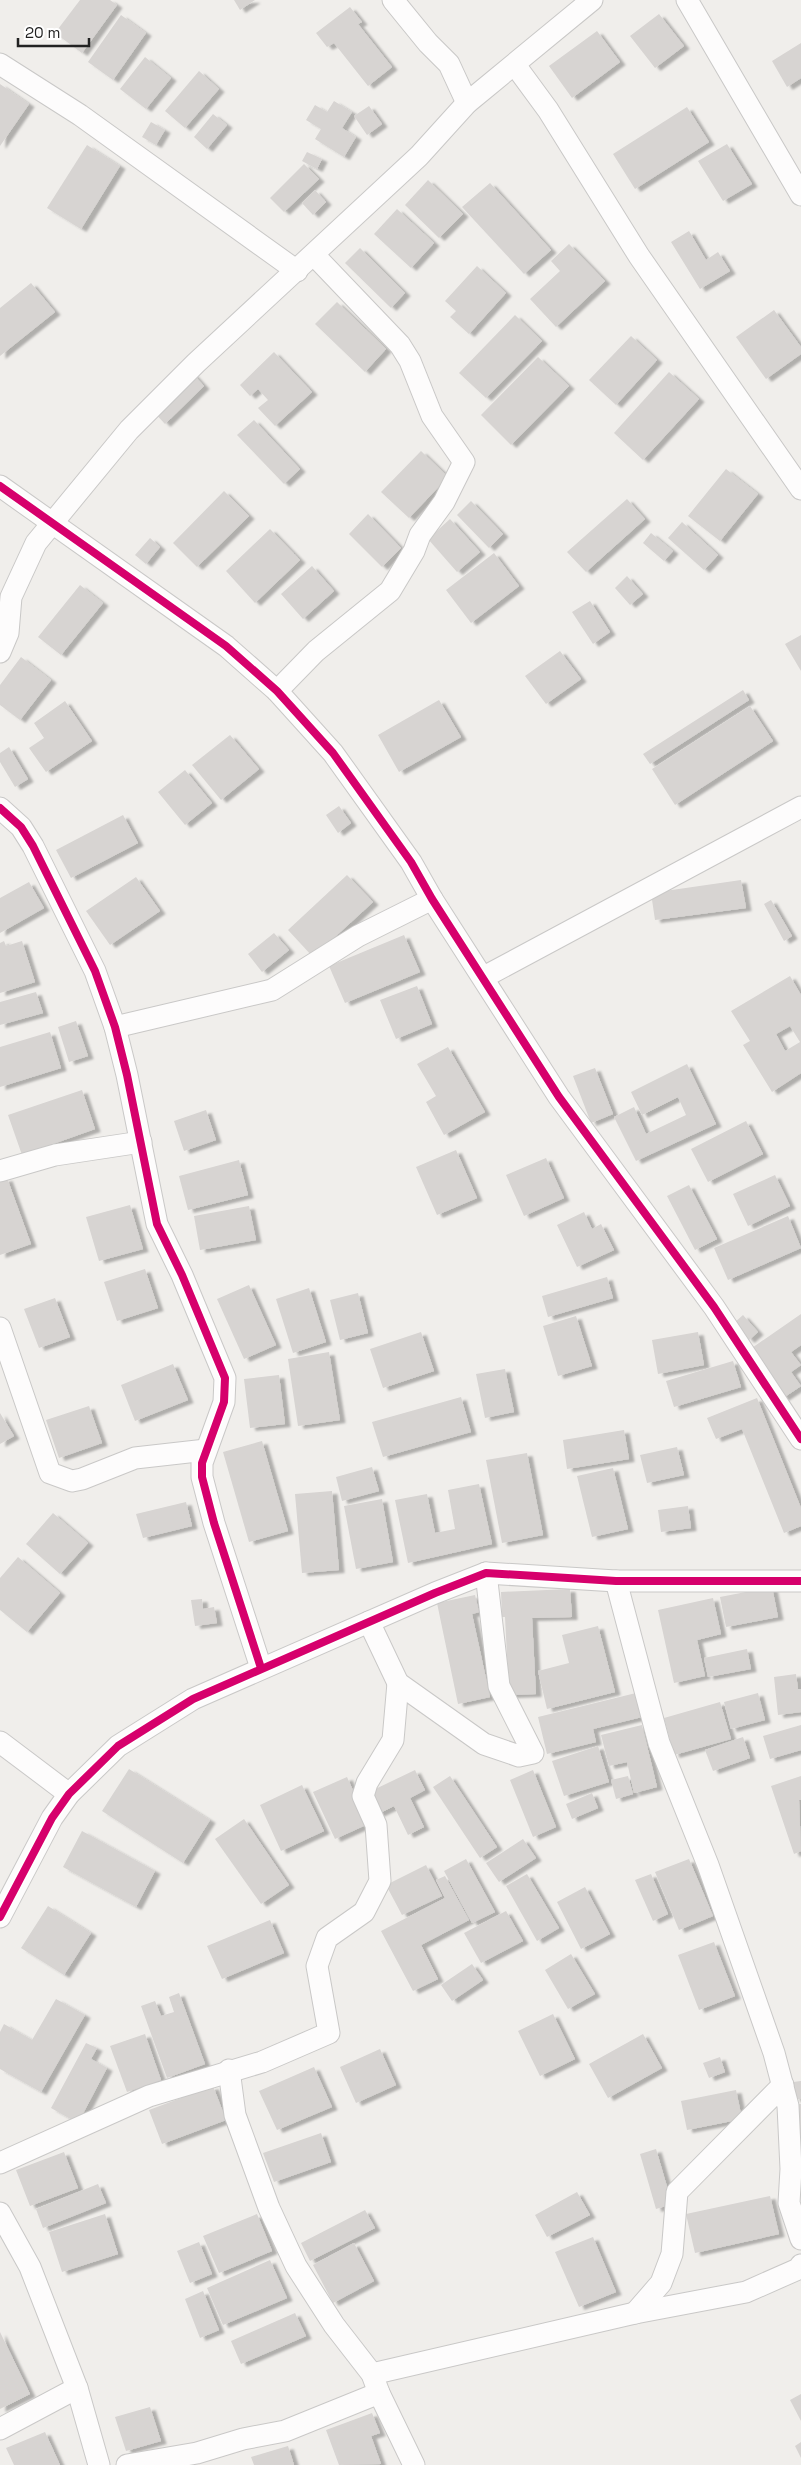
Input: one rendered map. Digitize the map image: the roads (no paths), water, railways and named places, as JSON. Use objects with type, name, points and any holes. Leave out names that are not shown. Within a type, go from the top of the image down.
[{"type":"street","points":[[393,0],[428,43],[449,64],[467,103]]},
{"type":"street","points":[[0,652],[8,633],[11,596],[36,543],[129,430],[196,363],[419,156],[467,103],[592,0]]},
{"type":"street","points":[[688,0],[801,194]]},
{"type":"street","points":[[0,64],[80,115],[296,271]]},
{"type":"street","points":[[515,65],[548,110],[639,256],[801,489]]},
{"type":"street","points":[[278,692],[316,651],[390,591],[414,550],[420,535],[444,502],[464,462],[432,416],[410,361],[400,344],[314,255]]},
{"type":"street","points":[[0,486],[226,646],[278,692],[333,753],[411,862],[432,899],[484,977],[559,1097],[714,1307],[801,1439]]},
{"type":"street","points":[[484,977],[801,807]]},
{"type":"street","points":[[0,808],[21,827],[33,846],[95,971],[115,1027],[157,1224],[182,1275],[225,1378],[224,1402],[202,1463],[202,1477],[211,1514],[261,1668]]},
{"type":"street","points":[[115,1027],[272,990],[358,936],[432,899]]},
{"type":"street","points":[[0,1171],[55,1155],[141,1142]]},
{"type":"street","points":[[0,1328],[50,1473],[72,1481],[82,1479],[135,1458],[206,1450]]},
{"type":"street","points":[[369,1622],[398,1683],[484,1744],[519,1756],[533,1753],[499,1686],[486,1573]]},
{"type":"street","points":[[0,1917],[52,1818],[70,1794],[118,1746],[193,1699],[261,1668],[300,1654],[369,1622],[486,1573],[616,1581],[801,1581]]},
{"type":"street","points":[[616,1581],[658,1743],[708,1865],[774,2053],[783,2085],[788,2106],[791,2169],[789,2203],[801,2239]]},
{"type":"street","points":[[0,2163],[149,2096],[229,2070],[262,2062],[329,2033],[317,1966],[327,1938],[364,1912],[380,1881],[376,1825],[363,1796],[367,1783],[392,1740],[398,1683]]},
{"type":"street","points":[[0,1742],[70,1794]]},
{"type":"street","points":[[229,2070],[235,2115],[277,2224],[296,2266],[334,2325],[376,2384],[414,2465]]},
{"type":"street","points":[[635,2313],[661,2283],[672,2254],[677,2192],[783,2085]]},
{"type":"street","points":[[0,2213],[30,2267],[77,2388],[100,2465]]},
{"type":"street","points":[[127,2465],[197,2453],[243,2439],[285,2431],[376,2384],[635,2313],[746,2292],[798,2269],[801,2265]]},
{"type":"street","points":[[0,2429],[77,2388]]}]
